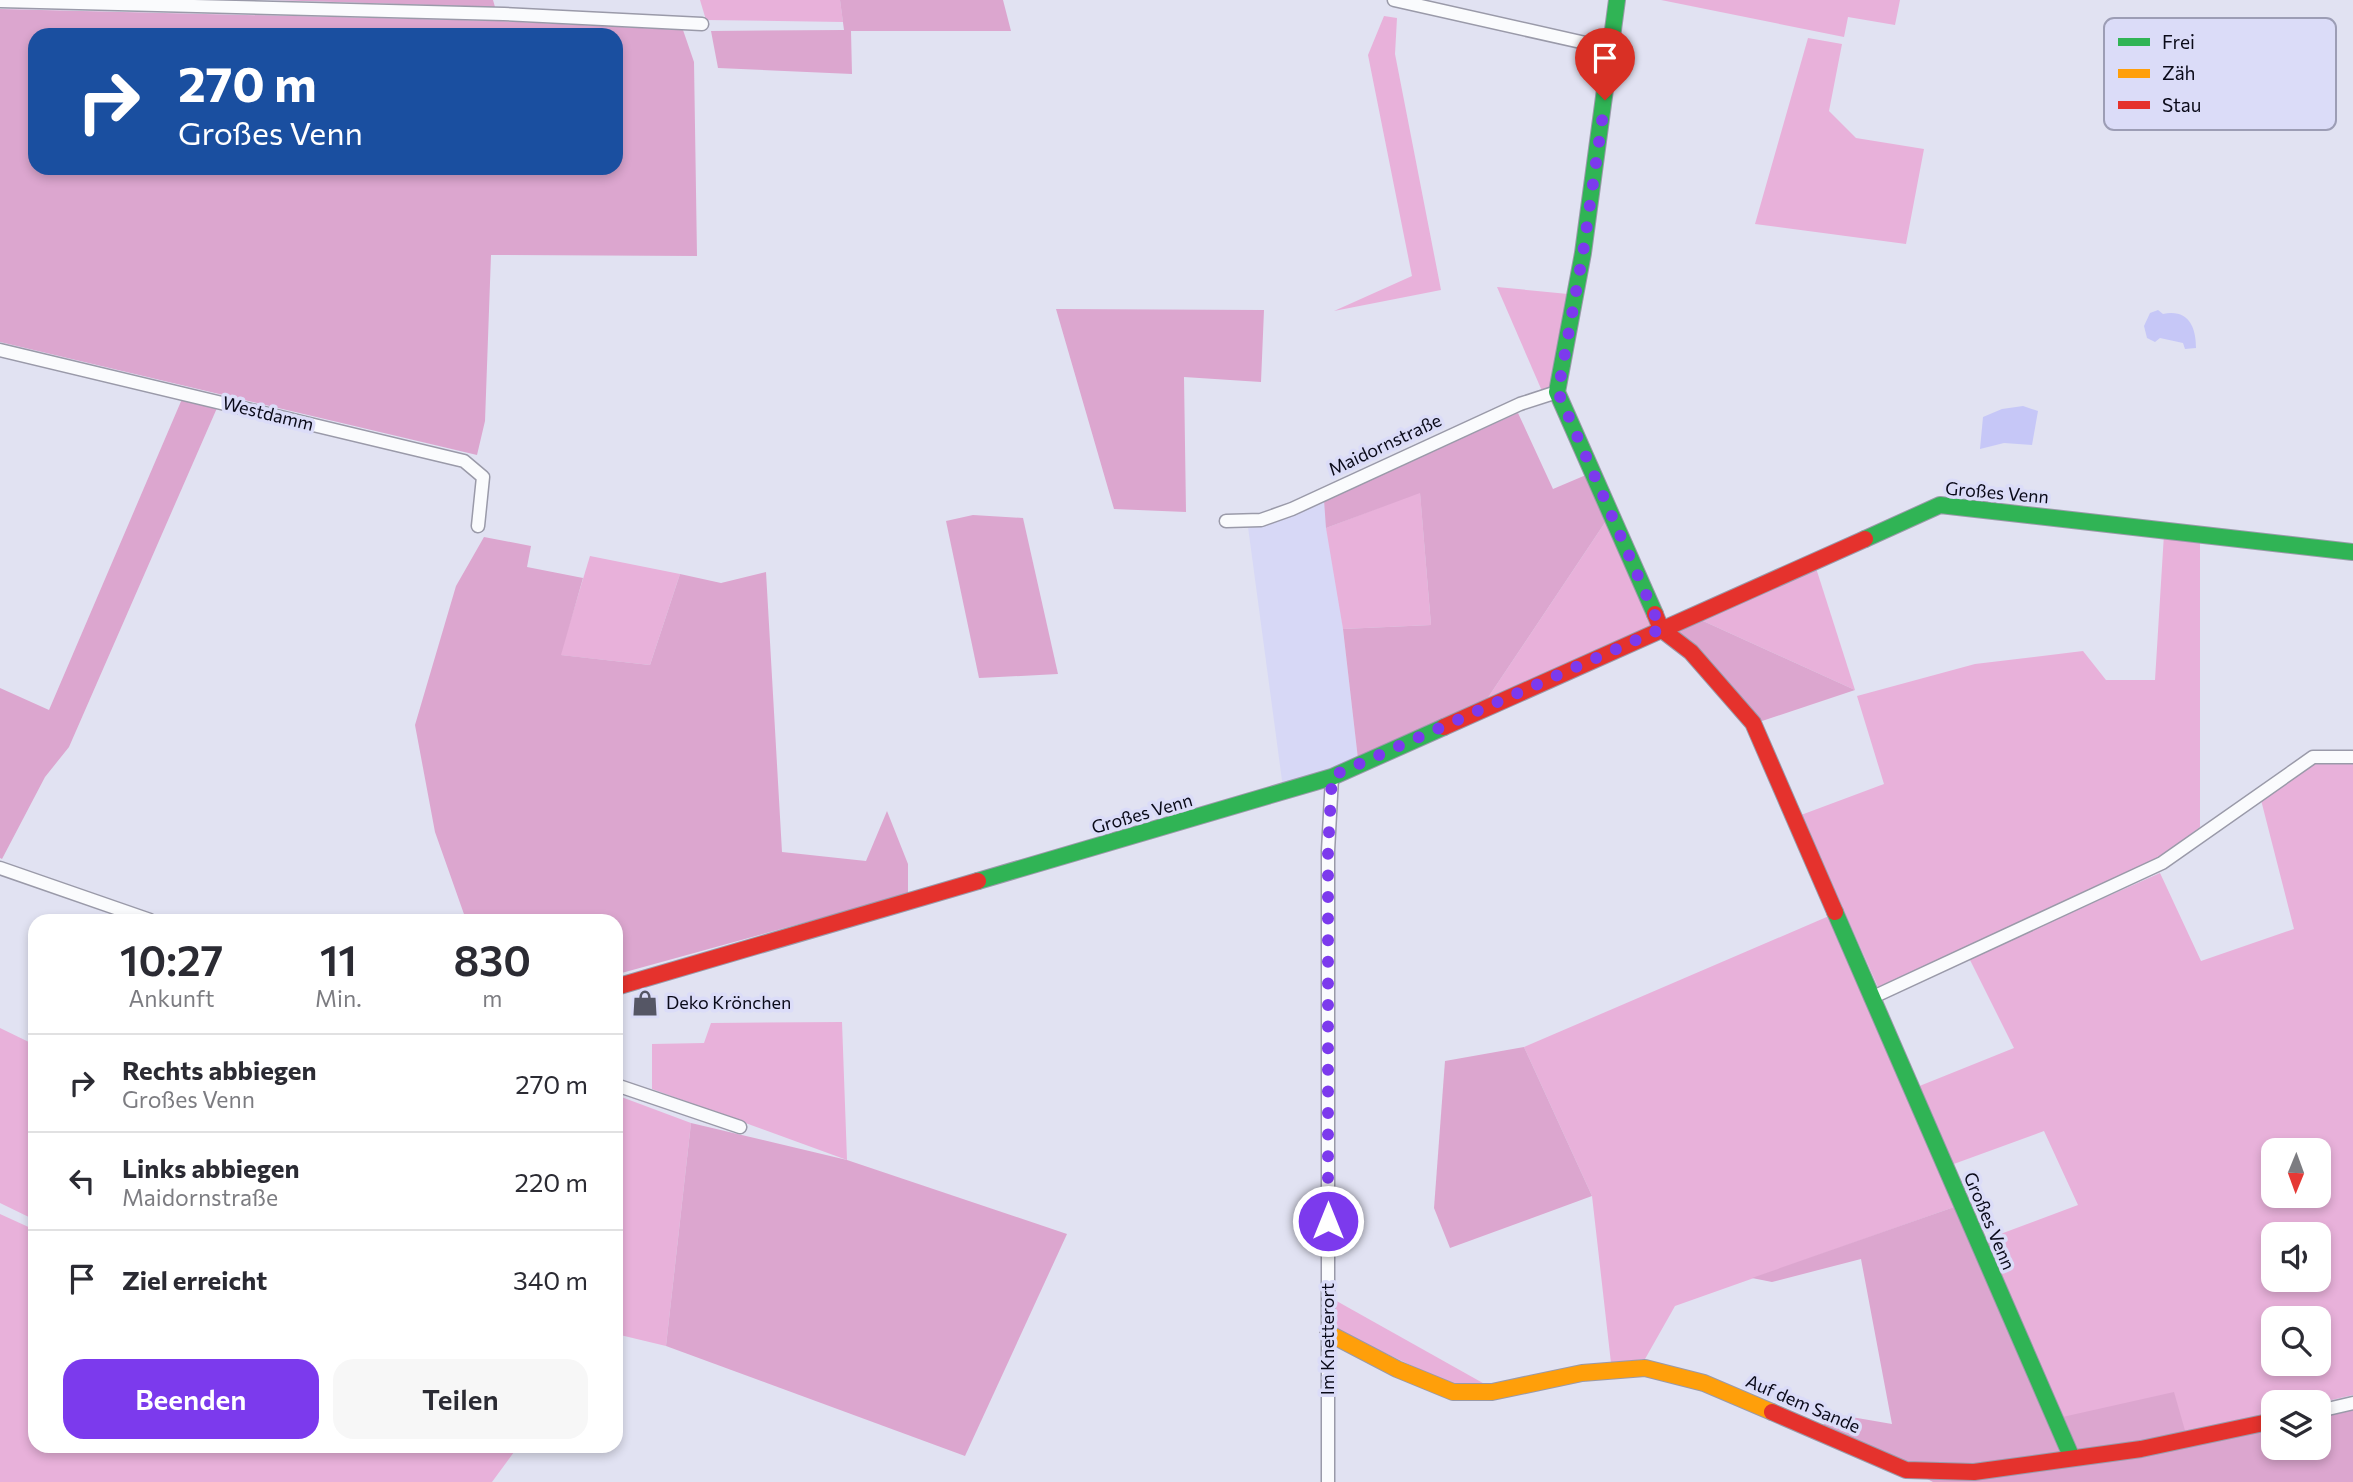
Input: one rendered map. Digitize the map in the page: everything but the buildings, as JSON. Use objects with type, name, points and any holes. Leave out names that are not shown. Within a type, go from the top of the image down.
[{"type":"street","points":[[1394,0],[1612,49]]},
{"type":"street","points":[[1617,0],[1583,253],[1558,392],[1661,629]]},
{"type":"street","points":[[0,1],[504,14],[702,24]]},
{"type":"street","name":"Westdamm","points":[[0,350],[464,461],[483,477],[478,526]]},
{"type":"street","name":"Maidornstraße","points":[[1226,521],[1261,520],[1292,509],[1520,404],[1558,392]]},
{"type":"street","name":"Großes Venn","points":[[623,985],[1332,776],[1940,505],[2352,548]]},
{"type":"street","name":"Großes Venn","points":[[1661,629],[1691,652],[1753,723],[2072,1458]]},
{"type":"street","points":[[1871,998],[2162,863],[2313,757],[2353,757]]},
{"type":"street","name":"Im Knetterort","points":[[1328,1482],[1328,851],[1332,776]]},
{"type":"street","points":[[0,869],[132,914]]},
{"type":"street","points":[[623,1086],[740,1127]]},
{"type":"street","name":"Auf dem Sande","points":[[1328,1333],[1397,1369],[1453,1392],[1492,1392],[1582,1373],[1645,1368],[1704,1382],[1906,1470],[1973,1472],[2141,1449],[2261,1424]]},
{"type":"street","points":[[2331,1408],[2353,1403]]},
{"type":"shaded area","points":[[271,0],[493,0],[495,7]]},
{"type":"shaded area","points":[[700,0],[840,0],[843,22],[706,20]]},
{"type":"shaded area","points":[[840,0],[1003,0],[1011,31],[851,31],[852,74],[718,68],[711,31],[844,30]]},
{"type":"shaded area","points":[[1661,0],[1900,0],[1895,25],[1848,17],[1844,37]]},
{"type":"shaded area","points":[[0,9],[499,21],[683,30],[694,62],[697,256],[491,255],[485,421],[477,455],[0,342]]},
{"type":"shaded area","points":[[1384,16],[1397,18],[1395,54],[1441,290],[1334,311],[1412,276],[1368,55]]},
{"type":"shaded area","points":[[1808,38],[1842,44],[1829,111],[1856,138],[1924,149],[1906,244],[1755,224]]},
{"type":"shaded area","points":[[1497,287],[1568,294],[1552,388],[1542,391]]},
{"type":"shaded area","points":[[1056,309],[1264,310],[1261,382],[1184,377],[1186,512],[1114,509]]},
{"type":"shaded area","points":[[2158,310],[2163,314],[2179,314],[2189,321],[2196,348],[2185,349],[2183,343],[2160,338],[2155,342],[2147,338],[2144,326],[2150,313]]},
{"type":"shaded area","points":[[182,399],[217,408],[69,747],[45,777],[2,859],[0,688],[49,710]]},
{"type":"shaded area","points":[[2023,406],[2038,411],[2032,445],[2004,443],[1980,449],[1983,417],[2002,409]]},
{"type":"shaded area","points":[[1518,413],[1553,489],[1586,475],[1606,521],[1485,702],[1358,759],[1343,629],[1431,625],[1420,493],[1326,528],[1324,500]]},
{"type":"shaded area","points":[[1420,492],[1431,625],[1343,629],[1326,528]]},
{"type":"shaded area","points":[[1324,500],[1358,759],[1283,788],[1248,527],[1269,525]]},
{"type":"shaded area","points":[[973,515],[1023,518],[1058,674],[979,678],[946,521]]},
{"type":"shaded area","points":[[1606,521],[1654,625],[1485,702]]},
{"type":"shaded area","points":[[2164,534],[2200,541],[2200,827],[2162,857],[1878,987],[1801,815],[1884,784],[1857,696],[1975,664],[2083,651],[2106,680],[2155,680]]},
{"type":"shaded area","points":[[484,537],[531,546],[527,567],[583,578],[561,655],[650,665],[680,574],[721,583],[766,572],[782,852],[866,861],[887,811],[908,864],[908,894],[623,973],[623,914],[464,914],[435,832],[415,725],[456,586]]},
{"type":"shaded area","points":[[590,556],[680,574],[650,665],[560,655]]},
{"type":"shaded area","points":[[1816,568],[1855,690],[1701,620]]},
{"type":"shaded area","points":[[1701,620],[1855,690],[1759,722],[1676,633]]},
{"type":"shaded area","points":[[2314,763],[2353,764],[2353,1395],[2331,1400],[2331,1390],[2261,1390],[2261,1417],[2186,1434],[2058,1418],[1987,1239],[2078,1205],[2044,1131],[1951,1165],[1917,1087],[2014,1048],[1969,958],[2160,873],[2201,961],[2294,929],[2261,800]]},
{"type":"shaded area","points":[[1829,916],[1957,1206],[1675,1306],[1645,1359],[1611,1363],[1592,1196],[1524,1047]]},
{"type":"shaded area","points":[[842,1022],[847,1160],[652,1089],[652,1044],[704,1043],[711,1023]]},
{"type":"shaded area","points":[[0,1028],[28,1042],[28,1217],[0,1203]]},
{"type":"shaded area","points":[[1524,1047],[1592,1196],[1450,1248],[1434,1208],[1445,1061]]},
{"type":"shaded area","points":[[623,1098],[691,1123],[666,1346],[623,1336]]},
{"type":"shaded area","points":[[691,1123],[847,1160],[1067,1234],[965,1456],[666,1346]]},
{"type":"shaded area","points":[[1957,1206],[2058,1418],[2174,1392],[2186,1434],[2261,1418],[2261,1460],[2331,1460],[2331,1403],[2353,1398],[2353,1482],[1933,1482],[1823,1425],[1834,1414],[1892,1424],[1861,1259],[1772,1282],[1752,1278]]},
{"type":"shaded area","points":[[0,1214],[28,1227],[28,1453],[513,1453],[492,1482],[0,1482]]},
{"type":"shaded area","points":[[1333,1299],[1490,1387],[1453,1385],[1334,1329]]},
{"type":"traffic: fast","points":[[1617,0],[1583,253],[1557,392],[1655,614]]},
{"type":"traffic: fast","points":[[1865,539],[1940,505],[2353,552]]},
{"type":"traffic: fast","points":[[978,881],[1332,777],[1444,727]]},
{"type":"traffic: fast","points":[[1835,912],[2072,1458]]},
{"type":"traffic: slow","points":[[1328,1333],[1397,1369],[1453,1392],[1492,1392],[1582,1373],[1645,1368],[1704,1383],[1772,1412]]},
{"type":"traffic: jam","points":[[1444,727],[1865,539]]},
{"type":"traffic: jam","points":[[1655,614],[1661,629],[1691,652],[1753,723],[1835,912]]},
{"type":"traffic: jam","points":[[623,985],[978,881]]},
{"type":"traffic: jam","points":[[1772,1412],[1906,1470],[1974,1472],[2141,1449],[2261,1424]]},
{"type":"place","name":"Deko Krönchen","points":[[645,1003]]},
{"type":"route","points":[[1328,1221],[1328,851],[1332,776],[1661,629],[1558,392],[1583,253],[1605,100]]}]
